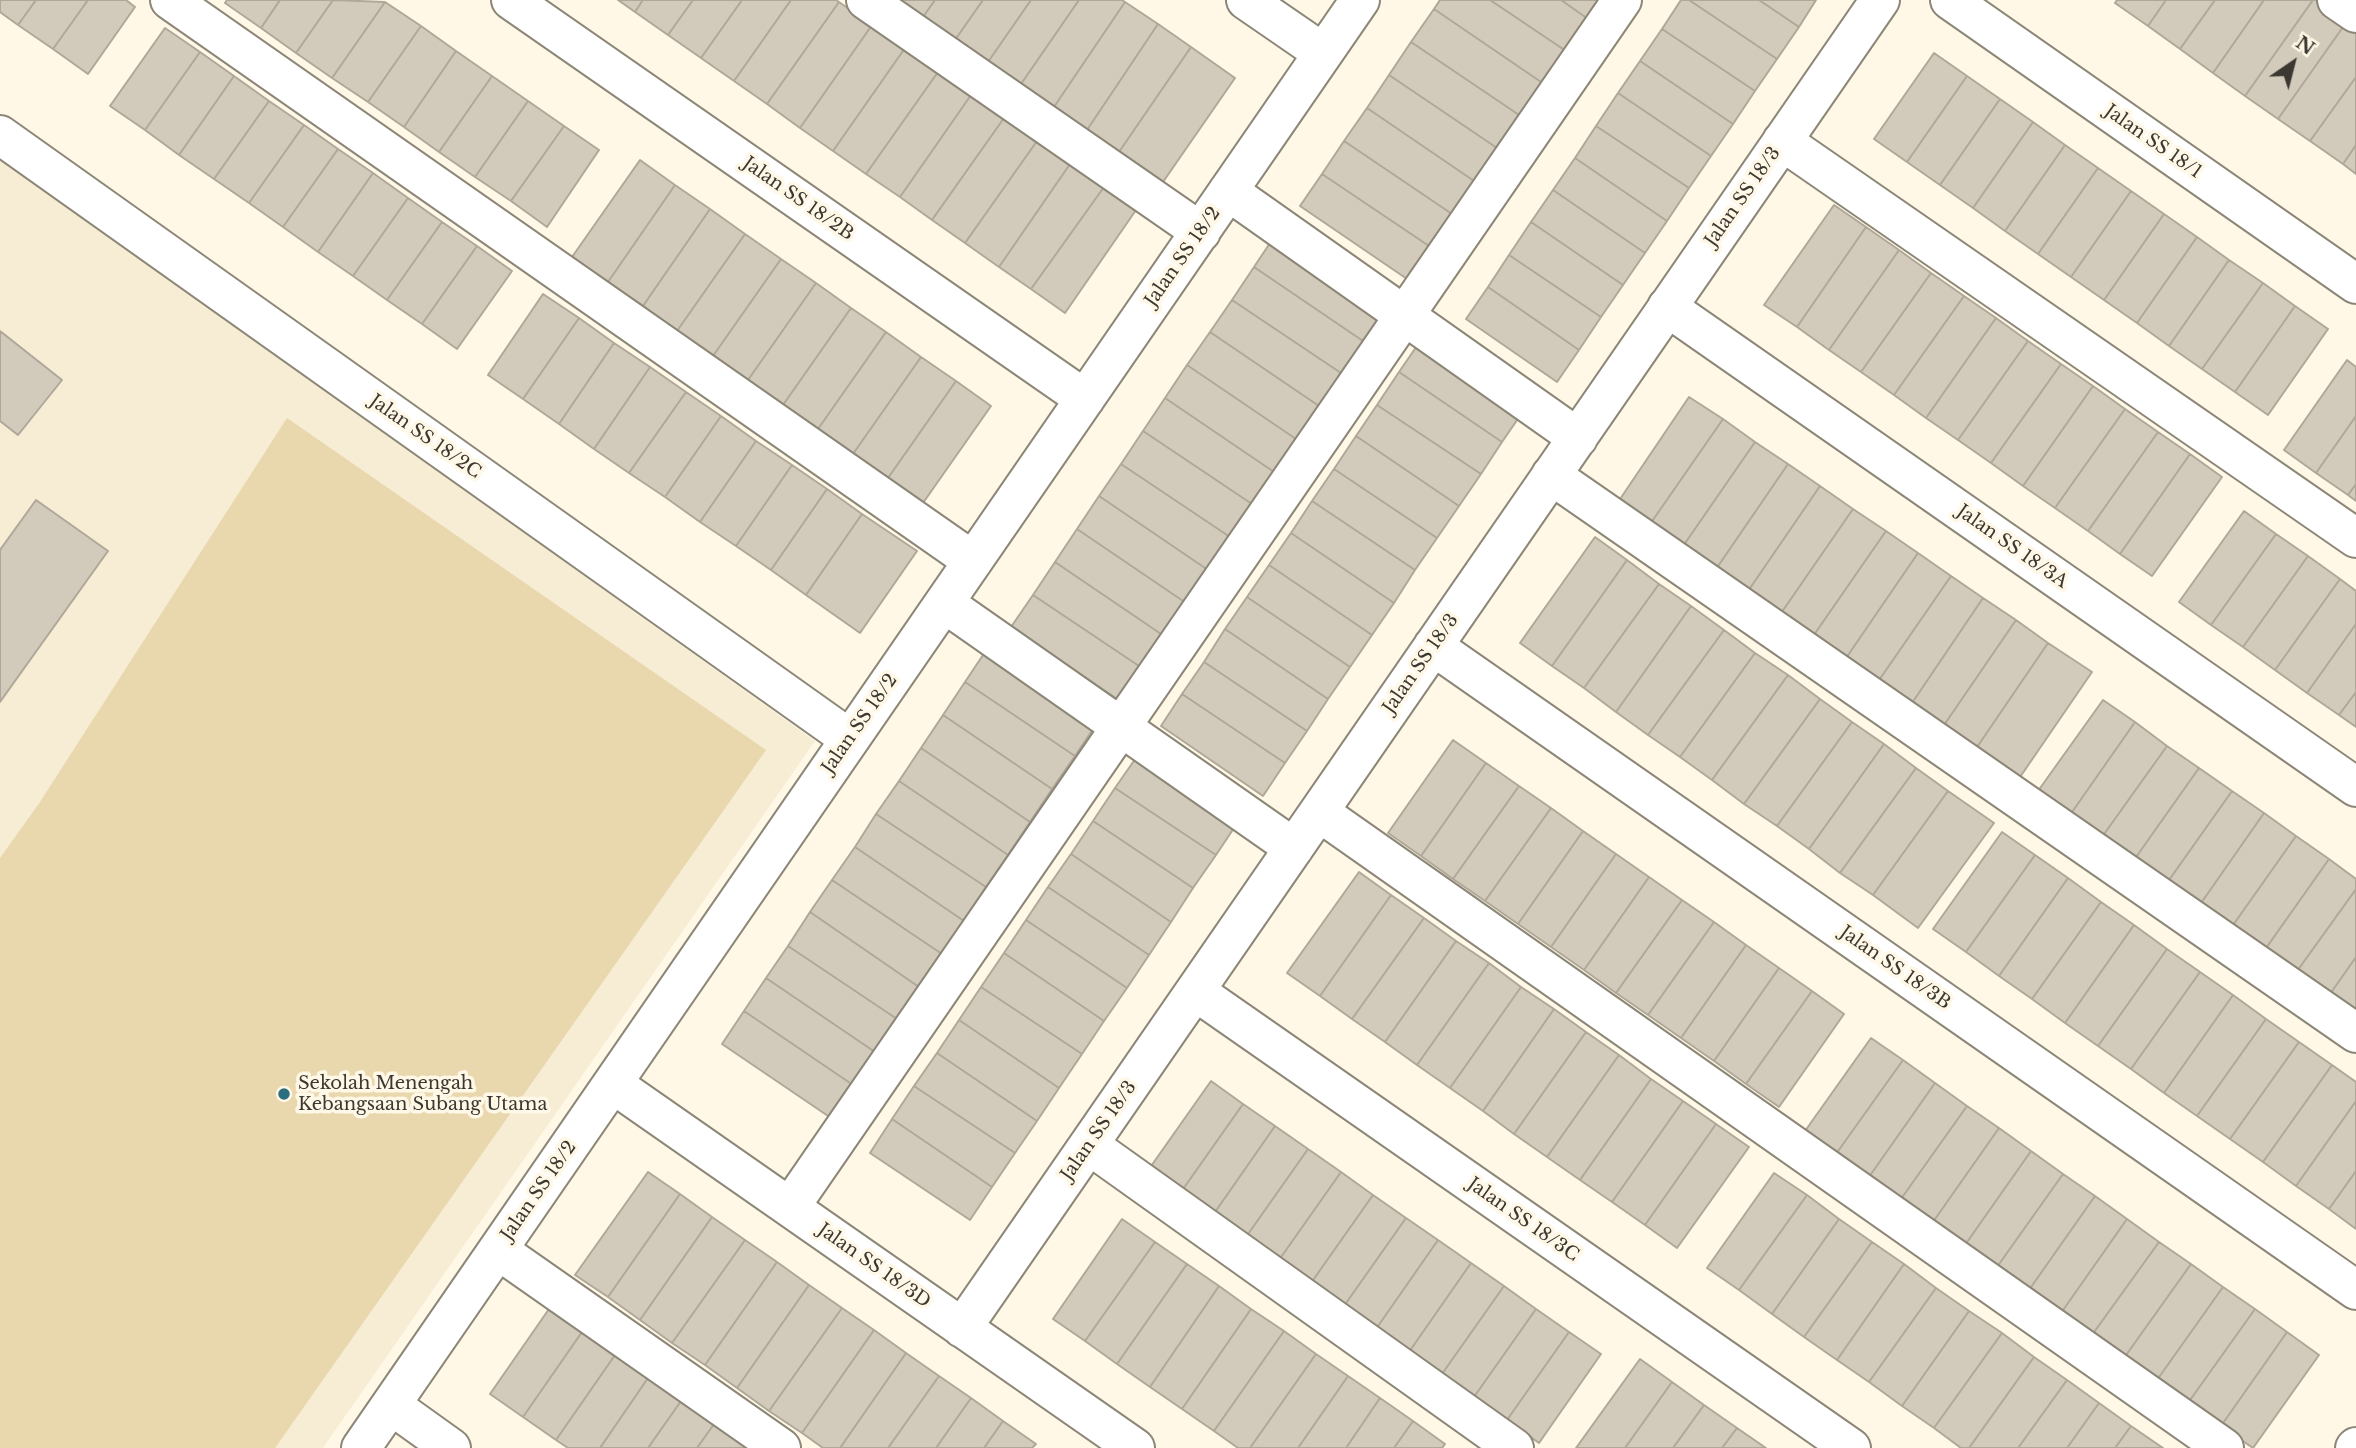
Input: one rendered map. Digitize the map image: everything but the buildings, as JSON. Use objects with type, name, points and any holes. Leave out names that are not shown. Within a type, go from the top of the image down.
[{"type":"street","points":[[170,0],[973,561]]},
{"type":"street","name":"Jalan SS 18/2B","points":[[511,0],[1085,399]]},
{"type":"street","points":[[866,0],[1200,232]]},
{"type":"street","points":[[1246,0],[1323,53]]},
{"type":"street","name":"Jalan SS 18/2","points":[[361,1448],[1360,0]]},
{"type":"street","points":[[790,1208],[1622,0]]},
{"type":"street","name":"Jalan SS 18/3","points":[[962,1328],[1880,0]]},
{"type":"street","name":"Jalan SS 18/1","points":[[1950,0],[2356,284]]},
{"type":"street","points":[[2337,0],[2356,13]]},
{"type":"street","name":"Jalan SS 18/2C","points":[[0,135],[850,739]]},
{"type":"street","points":[[1782,141],[2356,538]]},
{"type":"street","points":[[1228,191],[1578,438]]},
{"type":"street","name":"Jalan SS 18/3A","points":[[1667,307],[2356,787]]},
{"type":"street","points":[[1551,475],[2356,1033]]},
{"type":"street","points":[[944,603],[1294,848]]},
{"type":"street","name":"Jalan SS 18/3B","points":[[1433,646],[2356,1290]]},
{"type":"street","points":[[1319,812],[2224,1448]]},
{"type":"street","name":"Jalan SS 18/3C","points":[[1195,991],[1851,1448]]},
{"type":"street","name":"Jalan SS 18/3D","points":[[612,1084],[1135,1448]]},
{"type":"street","points":[[1089,1145],[1514,1448]]},
{"type":"street","points":[[498,1250],[781,1448]]},
{"type":"street","points":[[391,1405],[451,1448]]},
{"type":"shaded area","name":"Sekolah Menengah Kebangsaan Subang Utama","points":[[0,158],[815,741],[323,1448],[0,1448]]},
{"type":"shaded area","name":"Sekolah Menengah Kebangsaan Subang Utama","points":[[287,418],[766,750],[275,1448],[0,1448],[0,858],[38,805]]},
{"type":"place","name":"Sekolah Menengah Kebangsaan Subang Utama","points":[[284,1094]]}]
